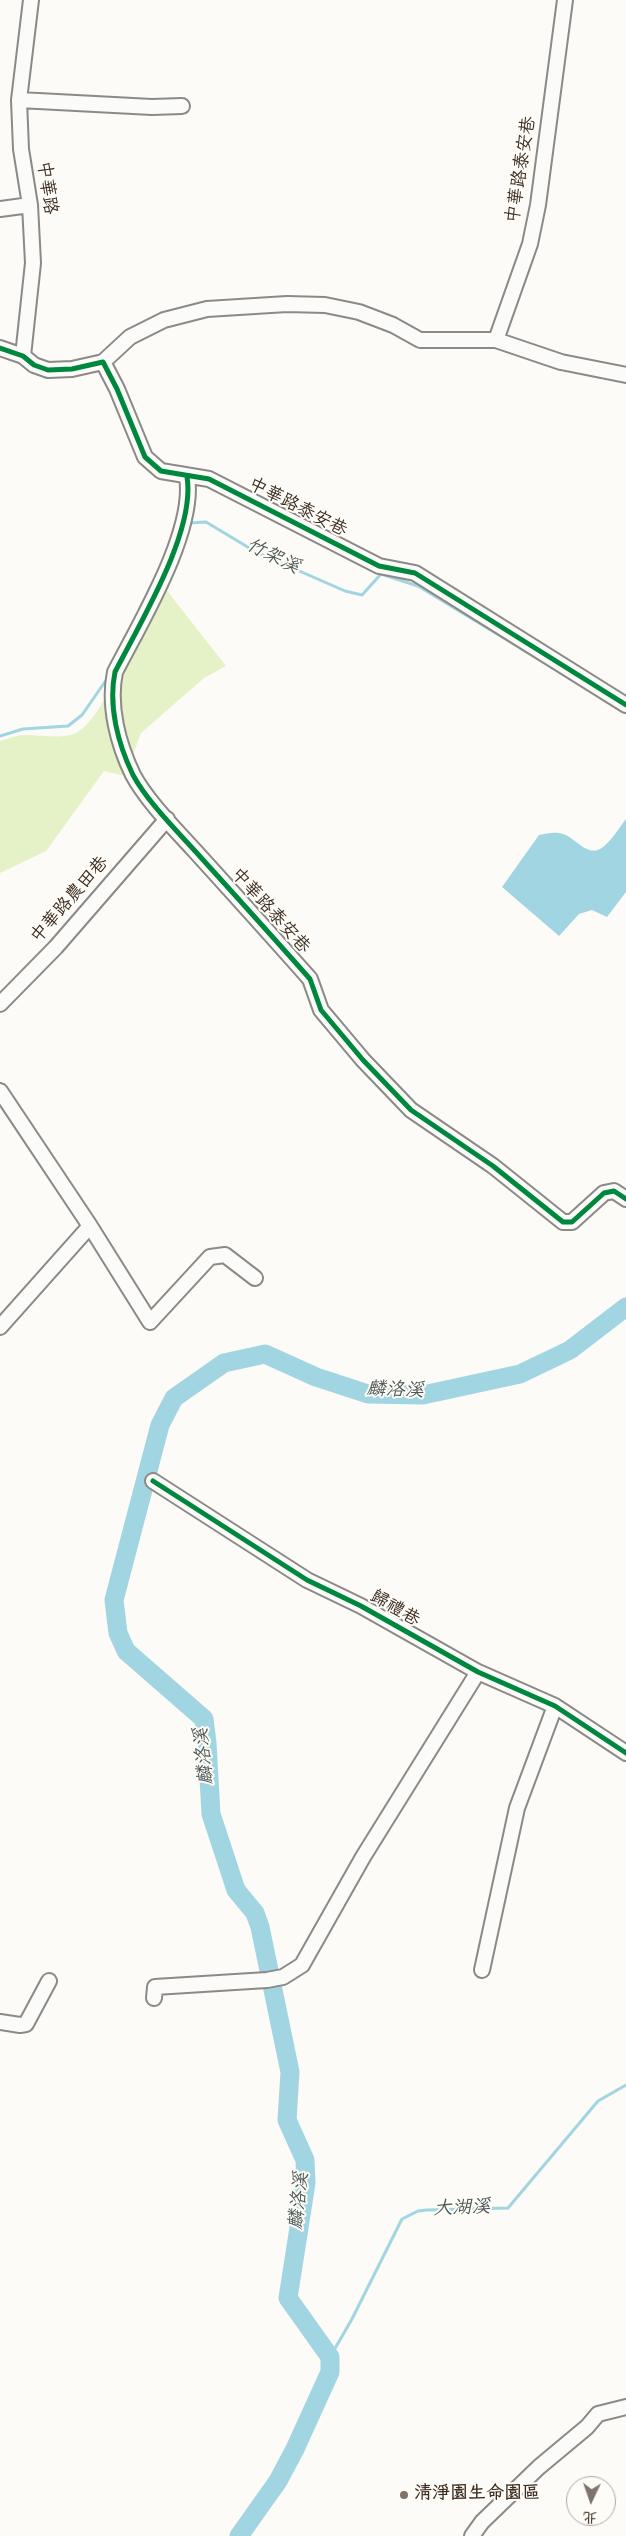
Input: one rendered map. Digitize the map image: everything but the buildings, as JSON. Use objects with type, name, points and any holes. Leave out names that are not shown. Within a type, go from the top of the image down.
[{"type":"street","name":"中華路","points":[[23,356],[33,263],[30,205],[20,149],[19,100],[31,0]]},
{"type":"street","name":"中華路泰安巷","points":[[496,340],[530,244],[538,205],[565,0]]},
{"type":"street","points":[[19,100],[152,107],[182,106]]},
{"type":"street","points":[[0,208],[30,205]]},
{"type":"street","points":[[0,348],[23,356],[34,366],[48,370],[72,369],[103,362],[130,338],[164,320],[207,309],[287,304],[325,305],[359,312],[393,325],[420,340],[496,340],[562,362],[626,375]]},
{"type":"street","name":"中華路泰安巷","points":[[103,362],[117,389],[144,457],[161,472],[209,479],[379,566],[415,573],[626,705]]},
{"type":"street","name":"中華路泰安巷","points":[[187,477],[188,505],[161,582],[115,672],[112,692],[122,752],[134,777],[167,819],[310,979],[322,1010],[363,1060],[411,1110],[493,1166],[563,1222],[572,1222],[604,1193],[614,1191],[626,1199]]},
{"type":"street","name":"中華路農田巷","points":[[0,1004],[56,947],[167,819]]},
{"type":"street","points":[[0,1091],[90,1226],[150,1322],[210,1257],[225,1255],[255,1278]]},
{"type":"street","points":[[0,1327],[90,1226]]},
{"type":"street","name":"歸禮巷","points":[[154,1481],[307,1580],[361,1606],[478,1672],[555,1706],[626,1753]]},
{"type":"street","points":[[154,1998],[155,1987],[268,1980],[283,1976],[302,1966],[363,1857],[478,1672]]},
{"type":"street","points":[[482,1970],[518,1808],[555,1706]]},
{"type":"street","points":[[0,2022],[26,2024],[49,1981]]},
{"type":"street","points":[[472,2536],[482,2522],[540,2467],[587,2428],[598,2414],[626,2407]]},
{"type":"green space","points":[[157,578],[226,666],[204,678],[141,733],[125,776],[104,771],[46,851],[0,873],[0,741],[22,735],[70,735],[76,733],[88,723],[100,707],[123,663]]},
{"type":"water","points":[[626,819],[626,892],[607,917],[592,910],[579,914],[559,936],[502,887],[539,835],[563,834],[588,850],[593,851],[603,847]]},
{"type":"waterway","name":"竹架溪","points":[[189,523],[206,522],[256,552],[345,591],[362,595],[381,574],[418,586],[581,685]]},
{"type":"waterway","name":"竹架溪","points":[[140,609],[153,582],[157,582]]},
{"type":"waterway","name":"竹架溪","points":[[0,736],[23,729],[68,726],[82,715],[109,676]]},
{"type":"waterway","name":"麟洛溪","points":[[239,2536],[278,2481],[295,2449],[330,2372],[330,2357],[288,2298],[306,2183],[305,2160],[287,2120],[290,2072],[260,1927],[255,1913],[236,1890],[211,1814],[204,1719],[126,1651],[118,1633],[114,1600],[160,1425],[174,1398],[224,1363],[265,1354],[316,1377],[368,1394],[423,1395],[520,1374],[570,1350],[626,1307]]},
{"type":"waterway","name":"大湖溪","points":[[330,2357],[352,2319],[402,2219],[418,2211],[427,2210],[508,2208],[598,2101],[626,2085]]},
{"type":"cycle path","points":[[0,348],[23,356],[34,365],[48,370],[72,369],[103,362],[117,389],[145,457],[161,471],[209,479],[379,566],[415,573],[626,705]]},
{"type":"cycle path","points":[[187,477],[188,499],[175,550],[151,603],[115,672],[113,698],[116,725],[123,751],[139,785],[162,814],[310,979],[321,1010],[363,1060],[411,1110],[493,1166],[563,1222],[572,1222],[604,1193],[614,1191],[626,1199]]},
{"type":"cycle path","points":[[153,1481],[307,1580],[361,1606],[478,1672],[555,1706],[626,1753]]},
{"type":"place","name":"清淨園生命園區","points":[[404,2495]]}]
